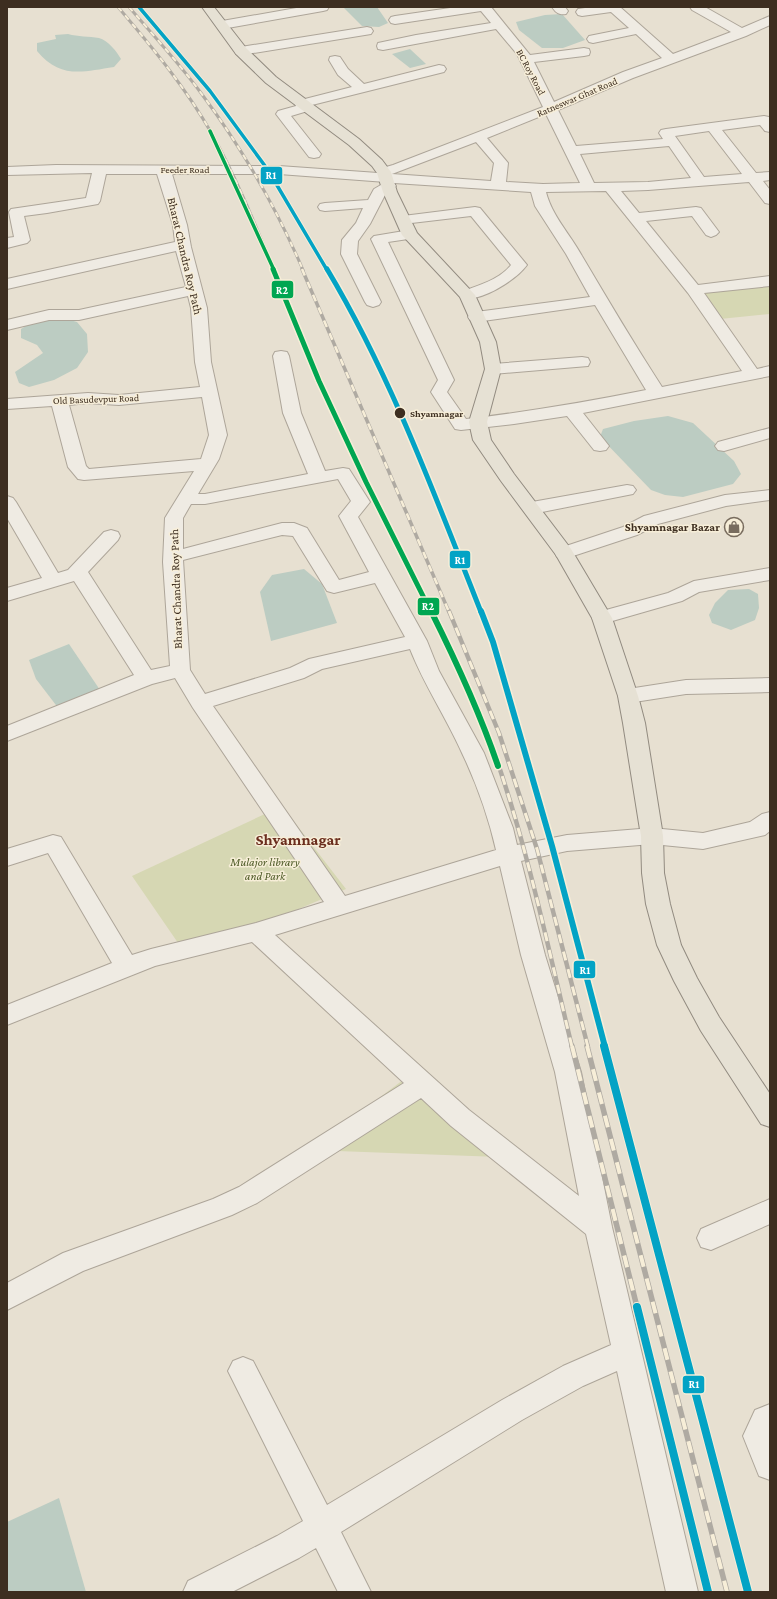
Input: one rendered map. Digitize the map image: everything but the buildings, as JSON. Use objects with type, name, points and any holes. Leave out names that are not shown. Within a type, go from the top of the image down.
[{"type":"main road","points":[[208,7],[241,50],[271,80],[370,155],[387,179],[406,228],[467,295],[488,342],[493,369],[478,422],[482,440],[507,477],[532,508],[564,553],[602,618],[628,696],[639,751],[652,836],[654,881],[658,904],[669,945],[686,981],[710,1024],[770,1116]]},
{"type":"street","points":[[222,25],[322,7]]},
{"type":"street","points":[[395,20],[487,7]]},
{"type":"street","name":"BC Roy Road","points":[[487,7],[523,53],[589,187]]},
{"type":"street","points":[[582,12],[613,7],[671,59]]},
{"type":"street","points":[[696,7],[742,33]]},
{"type":"street","name":"Ratneswar Ghat Road","points":[[387,179],[398,168],[550,109],[628,75],[742,33],[770,20]]},
{"type":"street","points":[[383,46],[416,38],[500,25]]},
{"type":"street","points":[[593,39],[637,30]]},
{"type":"street","points":[[241,50],[366,31]]},
{"type":"street","points":[[526,59],[584,52]]},
{"type":"street","points":[[335,60],[343,72],[362,89]]},
{"type":"street","points":[[314,154],[283,114],[304,105],[348,91],[362,89],[439,69]]},
{"type":"street","points":[[700,181],[666,134],[713,126],[764,120],[769,125]]},
{"type":"street","points":[[713,126],[770,200]]},
{"type":"street","points":[[478,136],[501,163],[498,186]]},
{"type":"street","points":[[571,151],[672,142]]},
{"type":"street","points":[[7,243],[22,240],[16,212],[47,209],[93,201],[100,169]]},
{"type":"street","name":"Feeder Road","points":[[7,171],[100,169],[279,170],[387,179],[537,188],[648,186],[770,176]]},
{"type":"street","name":"Bharat Chandra Roy Path","points":[[163,169],[180,225],[183,245],[199,308],[204,362],[218,435],[210,459],[174,518],[173,557],[180,670],[200,703],[339,906]]},
{"type":"street","points":[[373,302],[349,254],[350,240],[363,224],[372,204],[387,179]]},
{"type":"street","points":[[610,186],[763,375]]},
{"type":"street","points":[[537,188],[542,206],[574,254],[599,300],[656,392]]},
{"type":"street","points":[[325,207],[372,204]]},
{"type":"street","points":[[467,295],[506,279],[515,272],[519,265],[475,211],[406,228],[380,239],[446,380],[439,392],[461,425],[514,419],[571,410],[656,392],[763,375]]},
{"type":"street","points":[[636,218],[696,211],[711,232]]},
{"type":"street","points":[[7,284],[183,245]]},
{"type":"street","points":[[694,290],[770,281]]},
{"type":"street","points":[[7,325],[50,315],[79,315],[194,290]]},
{"type":"street","points":[[476,316],[599,300]]},
{"type":"street","points":[[281,356],[292,413],[318,477]]},
{"type":"street","points":[[493,369],[582,362]]},
{"type":"street","name":"Old Basudevpur Road","points":[[7,404],[88,398],[119,400],[209,390]]},
{"type":"street","points":[[59,400],[77,467],[84,475],[206,464]]},
{"type":"street","points":[[571,410],[600,446]]},
{"type":"street","points":[[724,446],[770,433]]},
{"type":"street","points":[[186,499],[205,499],[343,473],[361,502],[348,516],[417,641],[429,671],[473,753],[502,828],[533,955],[568,1072],[598,1227],[682,1592]]},
{"type":"street","points":[[532,508],[626,490]]},
{"type":"street","points":[[564,553],[630,531],[651,520],[726,501],[770,495]]},
{"type":"street","points":[[7,502],[53,581]]},
{"type":"street","points":[[173,557],[282,529],[294,529],[300,532],[334,587],[381,575]]},
{"type":"street","points":[[7,595],[75,574],[111,536]]},
{"type":"street","points":[[75,574],[82,578],[146,678]]},
{"type":"street","points":[[602,618],[675,597],[694,587],[770,574]]},
{"type":"street","points":[[200,703],[297,673],[316,664],[417,641]]},
{"type":"street","points":[[7,734],[146,678],[180,670]]},
{"type":"street","points":[[628,696],[686,687],[770,685]]},
{"type":"street","points":[[7,1015],[151,958],[256,932],[508,855],[567,843],[652,836],[703,841],[757,829],[770,820]]},
{"type":"street","points":[[7,858],[53,843],[127,967]]},
{"type":"street","points":[[256,932],[460,1118],[598,1227]]},
{"type":"street","points":[[7,1297],[73,1262],[222,1207],[248,1195],[423,1084]]},
{"type":"street","points":[[711,1238],[770,1211]]},
{"type":"street","points":[[199,1592],[288,1547],[321,1528],[512,1410],[573,1376],[626,1352]]},
{"type":"street","points":[[243,1371],[321,1528],[355,1592]]},
{"type":"street","points":[[770,1418],[765,1420],[758,1436],[770,1466]]},
{"type":"green space","points":[[770,284],[770,314],[720,319],[703,293]]},
{"type":"green space","name":"Mulajor library and Park","points":[[282,806],[346,889],[187,956],[132,876]]},
{"type":"green space","points":[[407,1077],[499,1157],[310,1150]]},
{"type":"shaded area","points":[[343,7],[377,7],[388,23],[379,27],[362,26]]},
{"type":"shaded area","points":[[562,14],[585,40],[563,48],[542,48],[519,30],[516,22],[545,15]]},
{"type":"shaded area","points":[[68,34],[102,39],[112,47],[121,59],[114,67],[82,72],[63,70],[54,66],[37,51],[37,43],[56,39],[55,35]]},
{"type":"shaded area","points":[[410,49],[426,64],[410,68],[392,54]]},
{"type":"shaded area","points":[[60,317],[77,322],[87,334],[88,352],[77,368],[54,380],[29,387],[19,383],[15,372],[43,353],[37,345],[21,338],[21,329],[29,324]]},
{"type":"shaded area","points":[[668,416],[693,423],[734,461],[741,474],[733,484],[683,497],[665,495],[651,490],[600,437],[603,429],[634,421]]},
{"type":"shaded area","points":[[304,569],[322,584],[337,623],[271,641],[260,592],[272,575]]},
{"type":"shaded area","points":[[749,589],[758,594],[759,608],[755,620],[731,630],[712,623],[709,615],[715,603],[728,590]]},
{"type":"shaded area","points":[[69,644],[100,690],[59,709],[36,679],[29,660]]},
{"type":"shaded area","points":[[59,1498],[86,1592],[7,1592],[7,1522]]},
{"type":"railway","points":[[118,7],[180,84],[202,117],[221,150],[274,270]]},
{"type":"railway","points":[[129,7],[193,82],[230,135],[270,201],[303,270]]},
{"type":"railway","points":[[273,269],[350,448],[432,612]]},
{"type":"railway","points":[[302,269],[449,612]]},
{"type":"railway","points":[[431,611],[479,714],[505,785],[527,859],[572,1047]]},
{"type":"railway","points":[[449,611],[499,733],[537,849],[588,1047]]},
{"type":"railway","points":[[572,1046],[708,1592]]},
{"type":"railway","points":[[587,1046],[727,1592]]},
{"type":"transit line","name":"R1","points":[[139,7],[210,91],[268,170],[347,303],[399,411],[493,642],[552,846],[748,1592]]},
{"type":"transit line","name":"R2","points":[[210,131],[253,222],[292,312],[319,381],[366,482],[449,647],[487,734],[498,766]]},
{"type":"transit line","name":"R1","points":[[637,1307],[708,1592]]},
{"type":"place","name":"Shyamnagar","points":[[400,413]]},
{"type":"place","name":"Shyamnagar Bazar","points":[[734,527]]},
{"type":"district","name":"Shyamnagar","points":[[298,839]]}]
